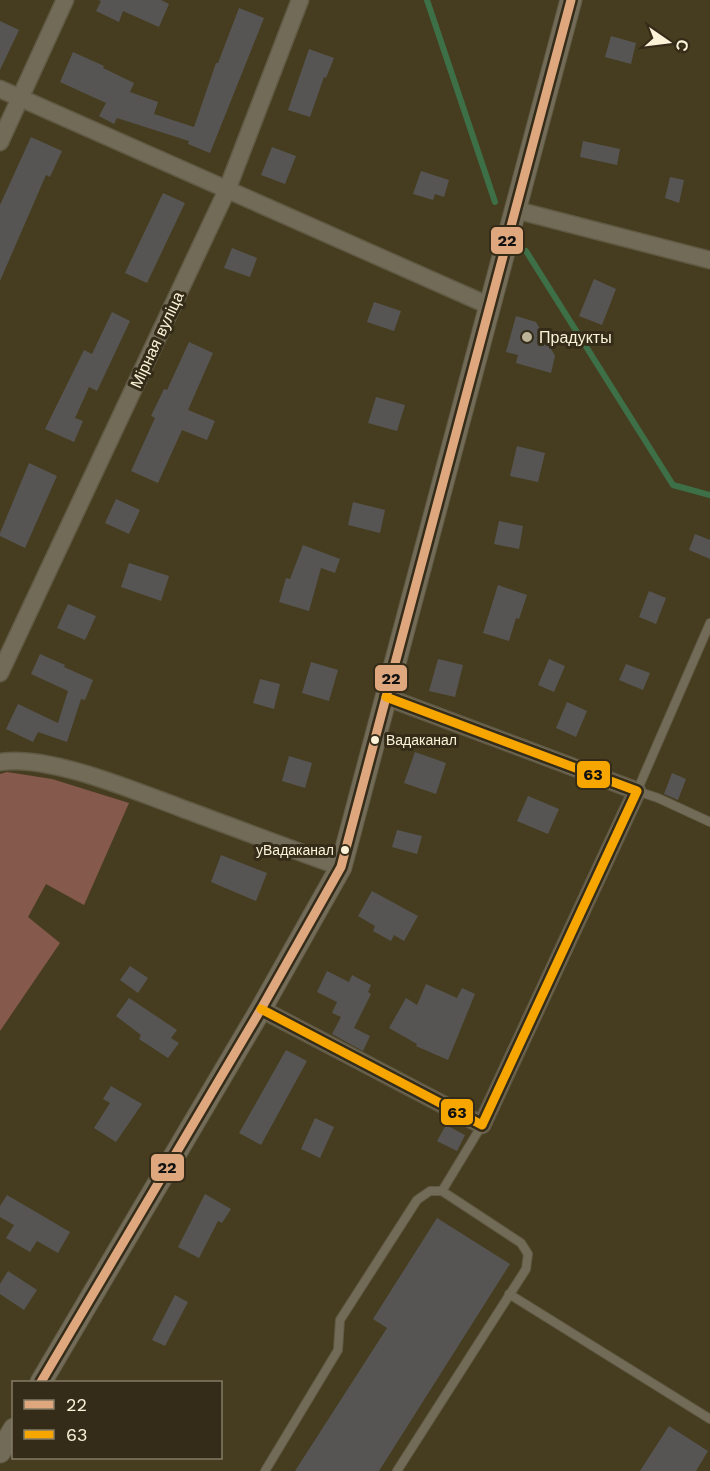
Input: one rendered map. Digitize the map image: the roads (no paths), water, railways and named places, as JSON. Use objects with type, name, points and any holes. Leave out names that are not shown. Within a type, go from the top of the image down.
[{"type":"street","points":[[0,142],[65,0]]},
{"type":"street","name":"Мірная вуліца","points":[[0,673],[227,190],[300,0]]},
{"type":"street","points":[[42,1381],[261,1009],[341,867],[571,0]]},
{"type":"street","points":[[0,89],[490,306]]},
{"type":"street","points":[[516,210],[710,261]]},
{"type":"street","points":[[261,1009],[482,1125],[637,791],[386,697]]},
{"type":"street","points":[[0,762],[11,760],[67,768],[341,867]]},
{"type":"street","points":[[0,1452],[12,1432]]},
{"type":"lane","points":[[710,623],[637,791],[710,822]]},
{"type":"lane","points":[[442,1191],[482,1125]]},
{"type":"lane","points":[[265,1471],[338,1350],[340,1320],[417,1200],[430,1191],[442,1191],[521,1243],[528,1254],[526,1269],[397,1471]]},
{"type":"lane","points":[[509,1294],[710,1419]]},
{"type":"waterway","points":[[427,0],[495,202]]},
{"type":"waterway","points":[[526,251],[673,485],[710,495]]},
{"type":"place","name":"Прадукты","points":[[527,337]]},
{"type":"place","name":"Вадаканал","points":[[375,740]]},
{"type":"place","name":"уВадаканал","points":[[345,850]]}]
